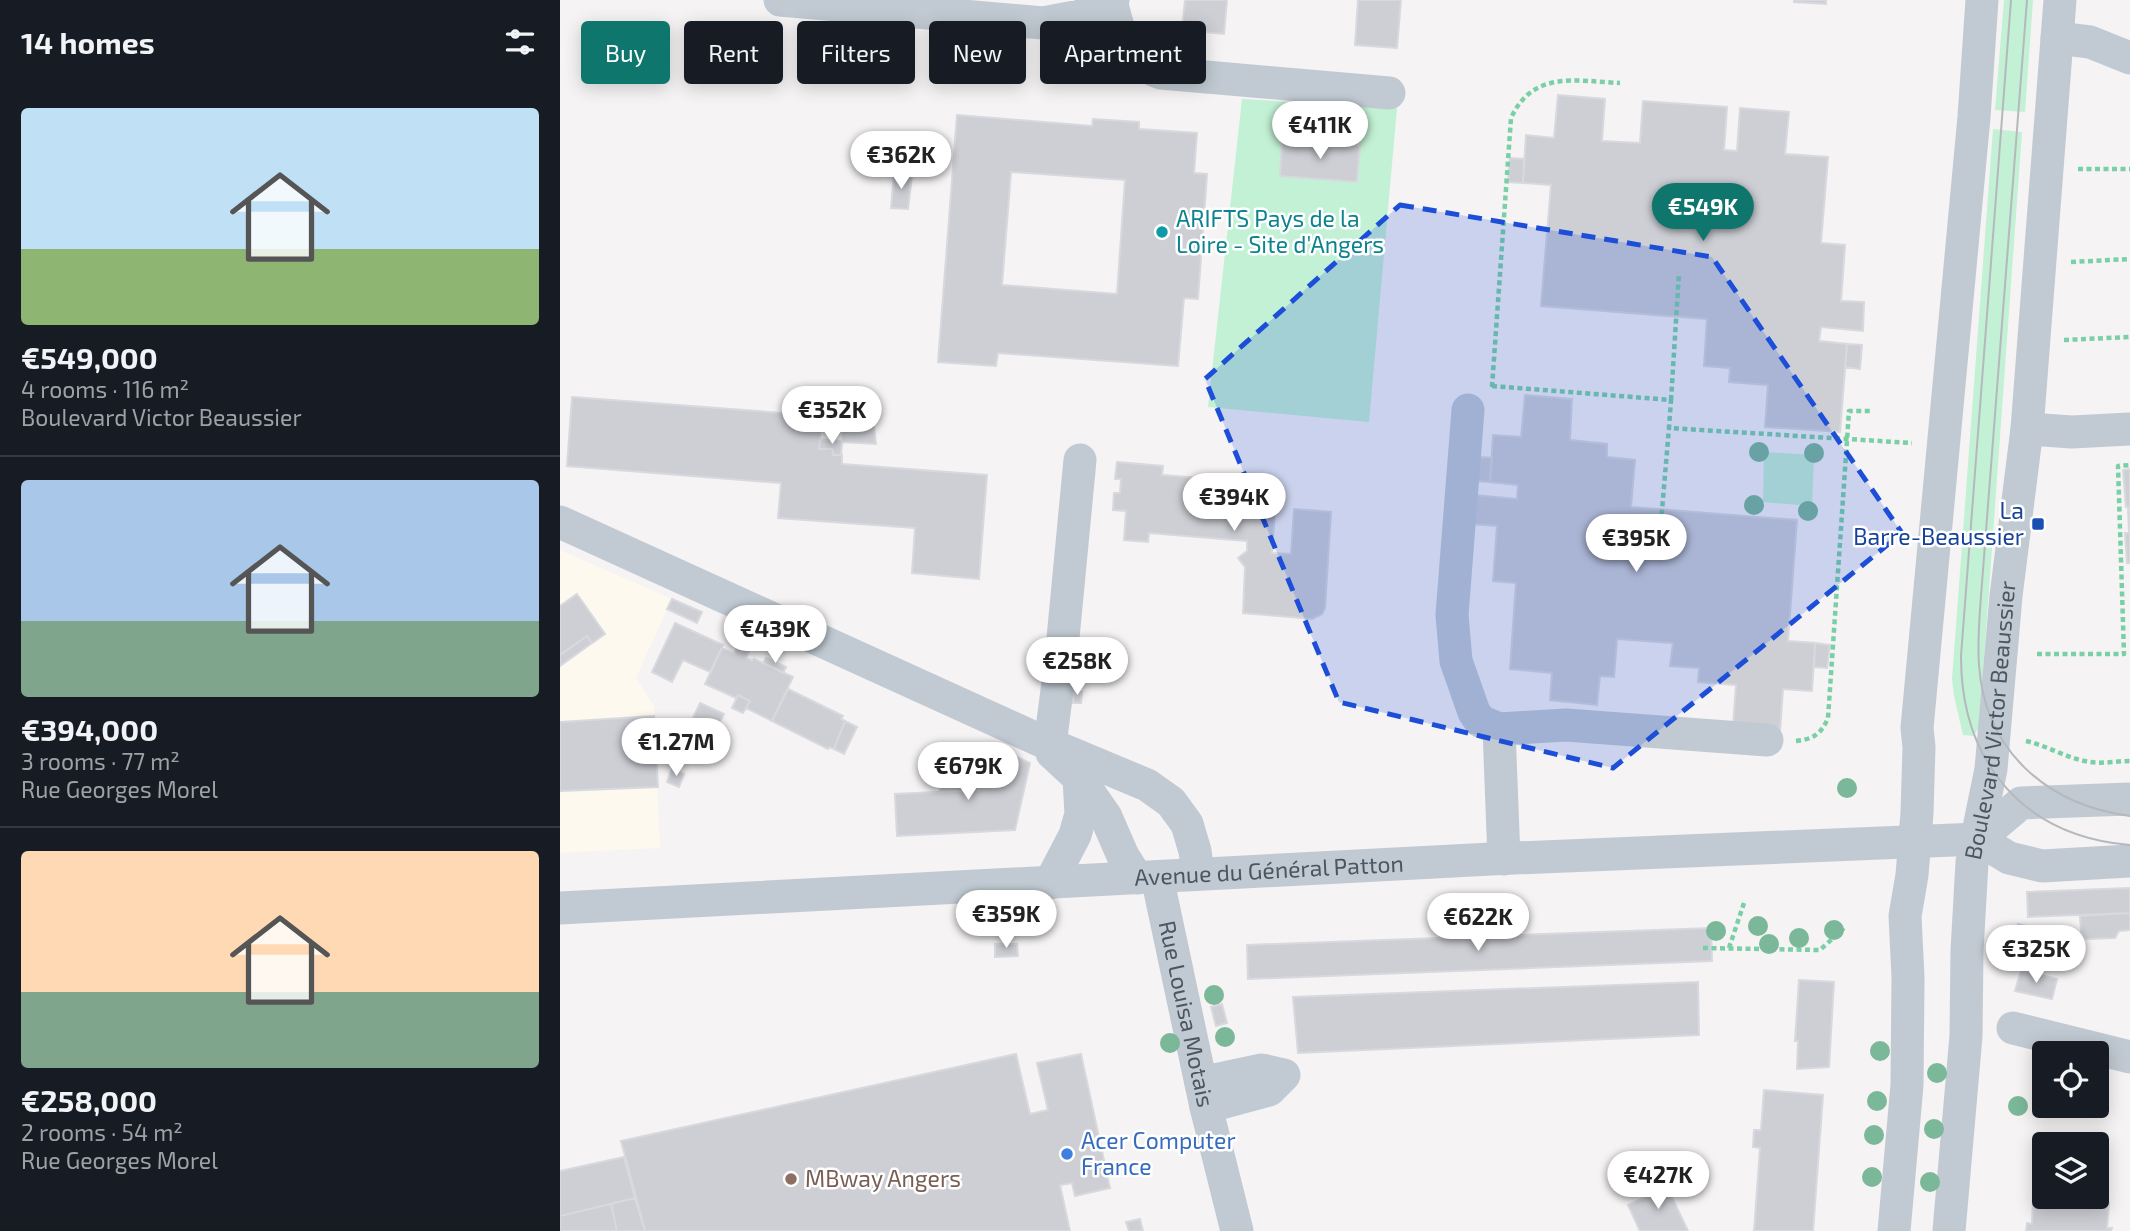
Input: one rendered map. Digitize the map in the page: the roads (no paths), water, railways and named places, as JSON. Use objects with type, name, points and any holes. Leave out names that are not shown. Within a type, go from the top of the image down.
[{"type":"street","points":[[780,0],[1043,23],[1080,16],[1112,1],[1125,51],[1138,62],[1161,73],[1389,93]]},
{"type":"street","points":[[1894,1231],[1907,1085],[1908,977],[1905,916],[1914,842],[1919,747],[1917,729],[1974,117],[1982,0]]},
{"type":"street","name":"Boulevard Victor Beaussier","points":[[1949,1231],[1966,1036],[1972,862],[1991,768],[2006,596],[2027,429],[2060,0]]},
{"type":"street","points":[[2057,38],[2090,42],[2130,58]]},
{"type":"street","points":[[1468,410],[1452,615],[1456,661],[1474,712],[1480,721],[1499,730],[1566,725],[1767,740]]},
{"type":"street","points":[[2027,429],[2072,432],[2130,429]]},
{"type":"street","points":[[1044,742],[1061,659],[1080,460]]},
{"type":"street","points":[[560,522],[1044,742],[1147,785],[1171,802],[1187,824],[1198,874]]},
{"type":"street","points":[[1499,730],[1504,859]]},
{"type":"street","points":[[1044,742],[1079,778],[1106,817],[1123,856],[1147,878]]},
{"type":"street","points":[[1050,883],[1076,835],[1082,814],[1079,778]]},
{"type":"street","points":[[1106,817],[1109,807],[1118,796],[1147,785]]},
{"type":"street","points":[[2130,799],[2021,803],[1978,839],[2009,858],[2042,866],[2130,861]]},
{"type":"street","name":"Avenue du Général Patton","points":[[560,908],[1504,859],[1978,839]]},
{"type":"street","name":"Rue Louisa Motais","points":[[1147,878],[1237,1231]]},
{"type":"street","points":[[2013,1028],[2130,1057]]},
{"type":"tram line","points":[[2011,0],[1961,656],[1964,694],[1972,729],[1986,760],[2005,787],[2030,809],[2058,827],[2092,839],[2130,845]]},
{"type":"tram line","points":[[2027,0],[1980,614],[1979,665],[1984,696],[1993,723],[2008,748],[2026,769],[2047,786],[2072,800],[2100,810],[2130,816]]},
{"type":"place","name":"ARIFTS Pays de la Loire - Site d'Angers","points":[[1162,232]]},
{"type":"place","name":"La Barre-Beaussier","points":[[2038,524]]},
{"type":"place","name":"Acer Computer France","points":[[1067,1154]]},
{"type":"place","name":"MBway Angers","points":[[791,1179]]}]
